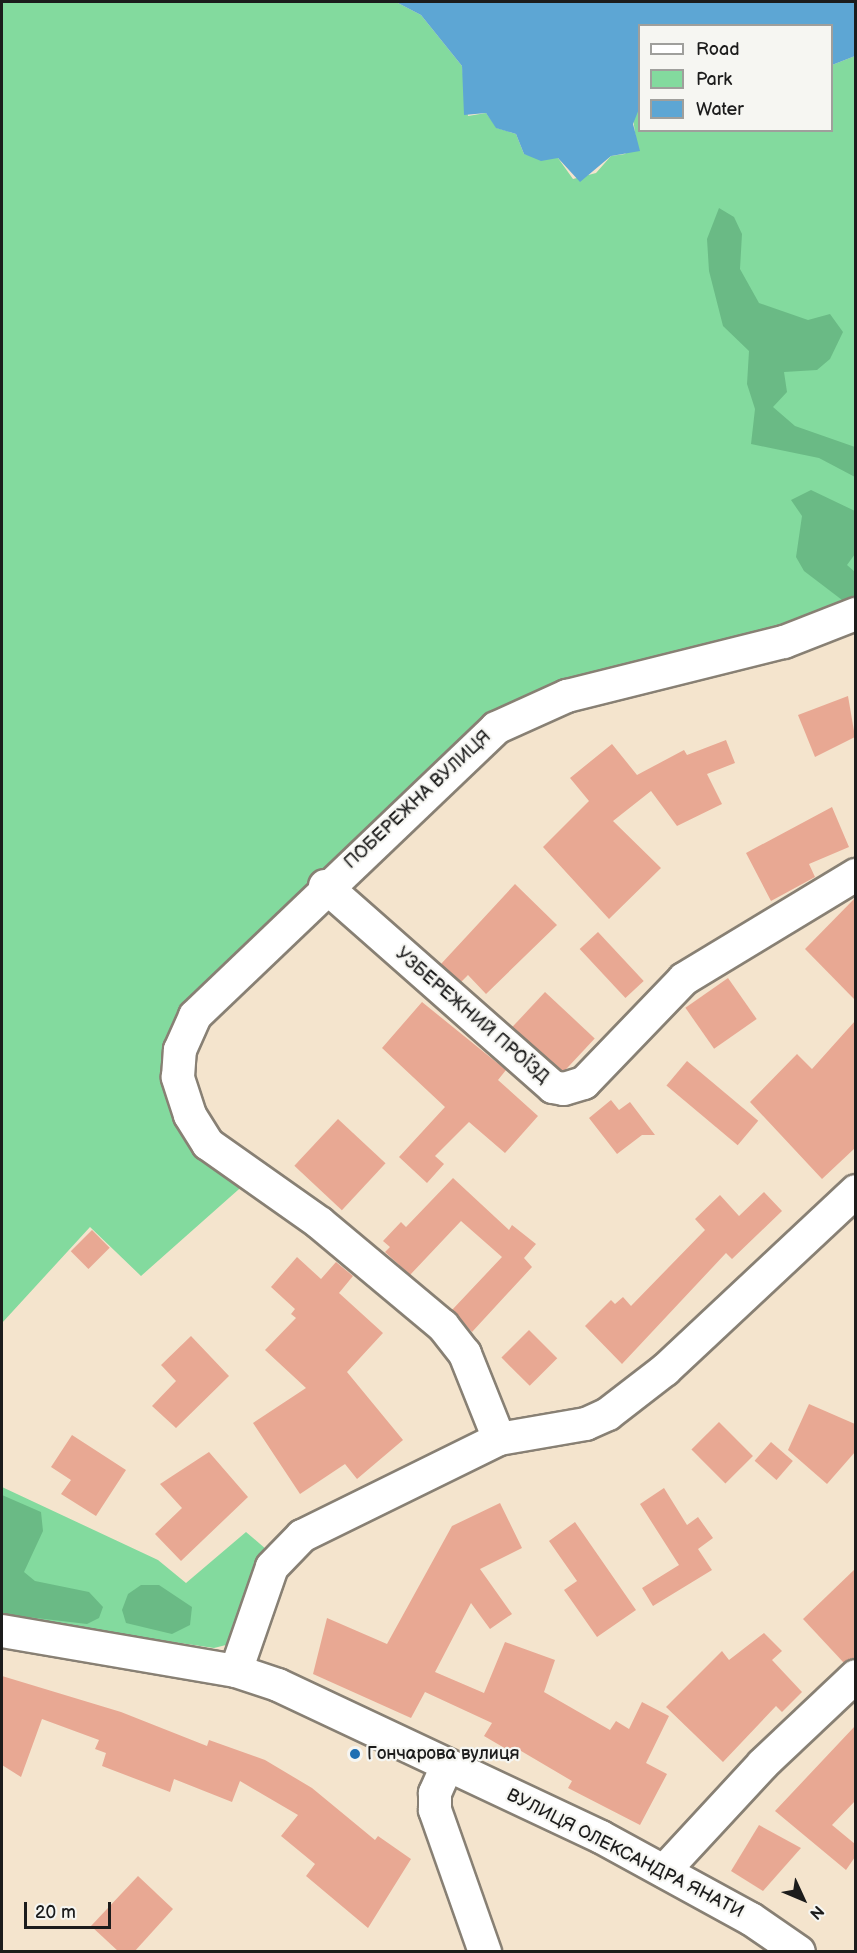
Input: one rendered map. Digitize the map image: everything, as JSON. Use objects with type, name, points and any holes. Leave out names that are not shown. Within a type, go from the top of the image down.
[{"type":"street","name":"ПОБЕРЕЖНА ВУЛИЦЯ","points":[[499,1439],[465,1354],[443,1326],[320,1223],[208,1144],[190,1115],[178,1077],[180,1050],[195,1016],[325,886],[496,728],[567,696],[784,642],[855,614]]},
{"type":"street","name":"УЗБЕРЕЖНИЙ ПРОЇЗД","points":[[325,886],[553,1087],[564,1089],[584,1083],[684,979],[855,875]]},
{"type":"street","points":[[236,1671],[261,1594],[286,1550],[302,1536],[499,1439],[586,1424],[630,1400],[855,1191]]},
{"type":"street","name":"ВУЛИЦЯ ОЛЕКСАНДРА ЯНАТИ","points":[[2,1631],[236,1671],[278,1685],[664,1871],[799,1952]]},
{"type":"street","points":[[664,1871],[763,1764],[855,1676]]},
{"type":"street","points":[[447,1766],[435,1793],[435,1810],[485,1952]]},
{"type":"green space","points":[[2,2],[396,2],[421,15],[462,66],[468,116],[486,113],[497,128],[516,134],[524,154],[558,158],[573,179],[596,173],[611,156],[625,154],[636,140],[633,118],[638,110],[638,132],[833,132],[833,65],[855,56],[855,608],[542,700],[169,1050],[247,1182],[141,1276],[90,1227],[2,1323]]},
{"type":"green space","points":[[719,208],[734,217],[742,234],[740,269],[759,303],[808,320],[830,314],[843,332],[830,359],[817,370],[784,372],[787,392],[773,407],[795,426],[855,447],[855,477],[819,458],[751,444],[755,409],[747,384],[749,351],[723,326],[709,271],[707,239]]},
{"type":"green space","points":[[811,490],[855,511],[855,554],[847,565],[855,572],[855,602],[846,603],[804,571],[796,557],[802,516],[791,500]]},
{"type":"green space","points":[[2,1487],[158,1560],[186,1583],[246,1532],[267,1550],[226,1645],[214,1648],[2,1617]]},
{"type":"green space","points":[[2,1495],[41,1512],[43,1531],[24,1572],[35,1581],[89,1592],[103,1607],[99,1618],[87,1624],[2,1614]]},
{"type":"green space","points":[[141,1585],[159,1585],[192,1607],[190,1625],[172,1634],[126,1623],[122,1610],[128,1594]]},
{"type":"water","points":[[396,2],[855,2],[855,56],[833,65],[833,24],[638,24],[638,112],[633,124],[640,151],[611,156],[580,182],[558,158],[541,161],[524,154],[516,134],[496,128],[486,113],[464,115],[462,66],[421,15]]},
{"type":"building","points":[[848,696],[855,737],[815,757],[798,715]]},
{"type":"building","points":[[726,740],[735,763],[707,774],[722,804],[677,826],[651,791],[613,821],[661,868],[609,919],[543,847],[589,801],[570,778],[612,744],[637,775],[684,750],[687,755]]},
{"type":"building","points":[[832,807],[849,847],[809,864],[815,877],[771,901],[746,853]]},
{"type":"building","points":[[515,884],[557,925],[486,994],[468,975],[461,982],[441,964]]},
{"type":"building","points":[[855,898],[855,1000],[805,949]]},
{"type":"building","points":[[598,932],[644,981],[625,998],[580,949]]},
{"type":"building","points":[[728,978],[757,1019],[714,1049],[685,1008]]},
{"type":"building","points":[[545,992],[595,1038],[562,1073],[512,1027]]},
{"type":"building","points":[[422,1002],[506,1070],[498,1080],[538,1116],[505,1153],[469,1122],[435,1156],[444,1164],[427,1183],[399,1157],[445,1107],[382,1048]]},
{"type":"building","points":[[855,1021],[855,1148],[822,1179],[750,1102],[797,1054],[812,1069]]},
{"type":"building","points":[[687,1061],[758,1121],[738,1145],[666,1086]]},
{"type":"building","points":[[611,1100],[619,1110],[630,1102],[655,1135],[642,1135],[617,1154],[589,1118]]},
{"type":"building","points":[[338,1119],[386,1163],[342,1210],[294,1166]]},
{"type":"building","points":[[453,1178],[509,1230],[512,1225],[536,1244],[524,1258],[532,1267],[472,1332],[452,1310],[502,1257],[461,1221],[410,1275],[385,1252],[390,1247],[383,1241],[401,1222],[406,1227]]},
{"type":"building","points":[[764,1192],[782,1211],[732,1259],[726,1253],[622,1364],[585,1326],[611,1300],[615,1304],[623,1297],[631,1306],[705,1230],[695,1219],[720,1195],[739,1216]]},
{"type":"building","points":[[92,1230],[110,1248],[88,1269],[71,1251]]},
{"type":"building","points":[[297,1257],[321,1279],[336,1262],[353,1276],[339,1293],[383,1333],[347,1372],[403,1440],[357,1479],[345,1464],[300,1494],[253,1423],[306,1388],[265,1350],[296,1318],[291,1314],[295,1309],[271,1287]]},
{"type":"building","points":[[529,1330],[557,1358],[530,1386],[501,1358]]},
{"type":"building","points":[[191,1336],[229,1376],[176,1428],[152,1406],[176,1381],[161,1365]]},
{"type":"building","points":[[809,1404],[855,1424],[855,1452],[827,1484],[788,1450]]},
{"type":"building","points":[[719,1422],[753,1456],[725,1484],[691,1450]]},
{"type":"building","points":[[72,1435],[126,1470],[96,1516],[61,1494],[71,1480],[51,1467]]},
{"type":"building","points":[[771,1442],[793,1461],[776,1480],[755,1461]]},
{"type":"building","points":[[209,1452],[248,1497],[181,1561],[155,1534],[182,1508],[160,1484]]},
{"type":"building","points":[[664,1488],[687,1525],[698,1517],[713,1538],[698,1549],[712,1570],[653,1606],[642,1588],[679,1565],[640,1504]]},
{"type":"building","points":[[500,1503],[522,1548],[480,1569],[512,1614],[490,1629],[471,1603],[435,1672],[484,1693],[505,1642],[555,1660],[544,1692],[610,1730],[616,1721],[629,1729],[642,1702],[669,1716],[646,1763],[667,1774],[640,1825],[568,1788],[572,1781],[516,1748],[513,1753],[484,1736],[492,1723],[425,1692],[411,1718],[313,1674],[327,1618],[387,1644],[452,1526]]},
{"type":"building","points":[[575,1522],[636,1610],[597,1637],[564,1590],[577,1581],[549,1541]]},
{"type":"building","points":[[855,1569],[855,1659],[844,1663],[803,1619]]},
{"type":"building","points":[[764,1633],[782,1651],[772,1660],[802,1692],[782,1712],[776,1706],[723,1762],[666,1707],[722,1651],[729,1660]]},
{"type":"building","points":[[2,1676],[121,1712],[207,1746],[209,1740],[265,1760],[312,1788],[375,1840],[378,1836],[411,1859],[368,1928],[306,1876],[315,1864],[281,1836],[298,1815],[240,1781],[232,1802],[174,1779],[170,1792],[102,1766],[106,1753],[95,1749],[99,1740],[42,1719],[21,1777],[2,1765]]},
{"type":"building","points":[[855,1726],[855,1801],[832,1825],[855,1844],[855,1857],[846,1870],[775,1811]]},
{"type":"building","points":[[759,1825],[801,1848],[763,1891],[731,1871]]},
{"type":"building","points":[[138,1876],[173,1909],[134,1952],[119,1952],[91,1926]]},
{"type":"place","name":"Гончарова вулиця","points":[[355,1754]]}]
